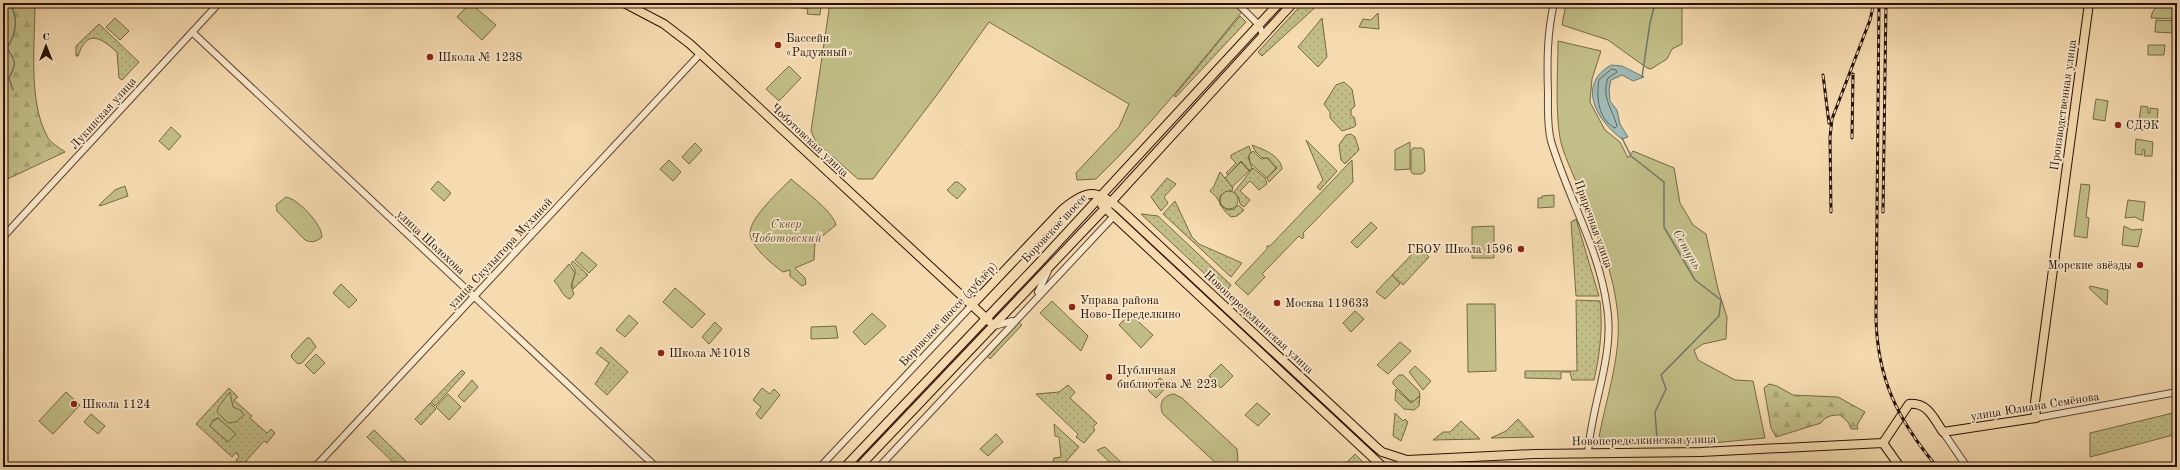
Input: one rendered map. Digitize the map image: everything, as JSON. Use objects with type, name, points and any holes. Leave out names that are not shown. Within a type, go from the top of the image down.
[{"type":"main road","name":"Чоботовская улица","points":[[624,3],[664,24],[701,53],[994,326]]},
{"type":"main road","name":"Боровское шоссе","points":[[845,467],[1279,3]]},
{"type":"main road","name":"Боровское шоссе","points":[[859,467],[994,326],[1294,3]]},
{"type":"main road","name":"Производственная улица","points":[[2036,418],[2035,402],[2089,3]]},
{"type":"main road","name":"Боровское шоссе (дублёр)","points":[[972,306],[1063,209],[1078,198],[1088,194],[1099,197]]},
{"type":"main road","name":"Новопеределкинская улица","points":[[1099,197],[1375,446],[1382,452],[1405,460],[1588,453],[1694,452],[1883,443]]},
{"type":"main road","name":"Новопеределкинская улица","points":[[1108,204],[1114,216],[1383,467]]},
{"type":"main road","points":[[1900,467],[1883,443],[1909,404],[1917,403],[1924,406],[1943,432]]},
{"type":"main road","name":"улица Юлиана Семёнова","points":[[1943,432],[2036,418]]},
{"type":"main road","points":[[1397,467],[1405,460]]},
{"type":"street","name":"Лукинская улица","points":[[3,238],[219,3]]},
{"type":"street","points":[[1237,3],[1259,25],[1263,35]]},
{"type":"street","name":"Приречная улица","points":[[1554,3],[1549,29],[1547,55],[1550,134],[1596,259],[1604,287],[1608,318],[1604,368],[1589,434],[1588,453]]},
{"type":"street","name":"улица Шолохова","points":[[192,32],[656,467]]},
{"type":"street","name":"улица Скульптора Мухиной","points":[[315,467],[701,53]]},
{"type":"street","points":[[879,467],[1014,320],[1114,216]]},
{"type":"street","points":[[1036,297],[1051,263]]},
{"type":"street","name":"Боровское шоссе (дублёр)","points":[[820,467],[972,306]]},
{"type":"street","points":[[994,326],[1014,320]]},
{"type":"street","name":"улица Юлиана Семёнова","points":[[2036,418],[2177,392]]},
{"type":"street","points":[[1943,432],[1967,467]]},
{"type":"green space","points":[[3,3],[35,3],[34,71],[37,106],[41,122],[48,139],[65,152],[3,181]]},
{"type":"green space","points":[[470,3],[496,25],[482,40],[457,17]]},
{"type":"green space","points":[[796,3],[821,3],[820,15],[807,14],[808,9],[796,7]]},
{"type":"green space","points":[[830,3],[1249,3],[1175,93],[1117,158],[1096,179],[1077,180],[1076,173],[1119,127],[1129,104],[989,22],[939,92],[873,179],[858,179],[816,142],[811,131]]},
{"type":"green space","points":[[1303,3],[1320,3],[1262,56],[1258,52]]},
{"type":"green space","points":[[1566,3],[1682,3],[1682,44],[1672,49],[1667,59],[1651,69],[1647,68],[1608,40],[1562,25]]},
{"type":"green space","points":[[2168,4],[2177,9],[2177,19],[2151,18],[2156,8],[2161,5]]},
{"type":"green space","points":[[1378,13],[1379,29],[1359,27],[1363,19],[1371,20]]},
{"type":"green space","points":[[1240,16],[1246,22],[1176,97],[1174,96]]},
{"type":"green space","points":[[115,18],[129,31],[120,40],[106,27]]},
{"type":"green space","points":[[1322,18],[1327,57],[1318,67],[1298,47]]},
{"type":"green space","points":[[2156,20],[2175,21],[2175,33],[2155,32]]},
{"type":"green space","points":[[99,24],[139,62],[122,80],[119,78],[117,52],[105,42],[94,38],[90,39],[82,47],[78,56],[76,56],[76,46]]},
{"type":"green space","points":[[1558,41],[1601,51],[1592,79],[1590,102],[1605,130],[1620,142],[1628,158],[1633,151],[1674,168],[1680,203],[1693,225],[1706,234],[1718,289],[1727,317],[1726,339],[1703,344],[1694,350],[1698,360],[1735,380],[1753,381],[1765,438],[1702,444],[1613,441],[1599,437],[1616,356],[1618,340],[1617,308],[1615,292],[1602,246],[1561,144],[1558,126],[1557,102]]},
{"type":"green space","points":[[2148,45],[2165,45],[2164,55],[2148,55]]},
{"type":"green space","points":[[789,66],[801,78],[779,101],[766,89]]},
{"type":"green space","points":[[1344,82],[1352,89],[1355,106],[1351,110],[1351,115],[1354,117],[1356,125],[1342,131],[1330,118],[1330,112],[1324,104],[1336,85]]},
{"type":"green space","points":[[2096,99],[2108,101],[2105,121],[2093,119]]},
{"type":"green space","points":[[2141,106],[2148,107],[2148,113],[2150,113],[2150,108],[2158,109],[2157,122],[2139,121]]},
{"type":"green space","points":[[171,127],[181,136],[169,150],[159,141]]},
{"type":"green space","points":[[1351,134],[1355,137],[1359,150],[1345,164],[1341,160],[1339,145],[1346,135]]},
{"type":"green space","points":[[2136,139],[2153,142],[2152,156],[2144,156],[2145,150],[2143,149],[2142,155],[2135,154]]},
{"type":"green space","points":[[1306,140],[1337,171],[1320,190],[1317,187],[1323,180]]},
{"type":"green space","points":[[1410,142],[1410,169],[1395,170],[1395,150]]},
{"type":"green space","points":[[695,143],[702,150],[689,164],[682,157]]},
{"type":"green space","points":[[1252,145],[1271,154],[1281,164],[1282,169],[1269,182],[1267,178],[1277,168],[1268,158],[1262,158],[1255,151]]},
{"type":"green space","points":[[1249,146],[1251,152],[1248,157],[1252,168],[1250,171],[1241,161],[1228,175],[1226,173],[1236,163],[1231,158],[1231,155]]},
{"type":"green space","points":[[1413,148],[1422,148],[1424,150],[1425,171],[1422,174],[1413,174],[1411,172],[1411,151]]},
{"type":"green space","points":[[1253,151],[1261,159],[1267,158],[1276,168],[1267,178],[1250,163],[1249,155]]},
{"type":"green space","points":[[669,160],[681,172],[673,181],[660,169]]},
{"type":"green space","points":[[1352,160],[1353,182],[1303,233],[1304,237],[1302,239],[1299,236],[1262,274],[1265,277],[1248,295],[1235,283],[1267,249],[1267,246],[1270,246]]},
{"type":"green space","points":[[1241,162],[1249,171],[1232,187],[1225,178]]},
{"type":"green space","points":[[1253,168],[1265,178],[1267,184],[1259,190],[1250,181],[1240,191],[1250,200],[1244,207],[1240,204],[1239,198],[1234,192]]},
{"type":"green space","points":[[1220,172],[1233,188],[1232,191],[1225,192],[1220,196],[1220,203],[1210,191],[1214,186]]},
{"type":"green space","points":[[1167,178],[1176,184],[1164,197],[1168,203],[1161,211],[1151,197]]},
{"type":"green space","name":"Сквер Чоботовский","points":[[791,179],[829,213],[834,219],[836,225],[815,242],[814,260],[795,268],[805,278],[806,284],[802,286],[790,276],[790,270],[783,272],[763,255],[754,244],[750,233],[751,227],[760,212]]},
{"type":"green space","points":[[438,181],[451,193],[444,201],[431,189]]},
{"type":"green space","points":[[955,182],[958,182],[966,189],[957,199],[947,190]]},
{"type":"green space","points":[[2081,184],[2090,185],[2086,217],[2089,218],[2087,238],[2074,236]]},
{"type":"green space","points":[[125,186],[128,196],[100,206],[99,205],[115,190]]},
{"type":"green space","points":[[1229,191],[1233,192],[1237,196],[1237,204],[1233,208],[1229,209],[1225,208],[1221,204],[1220,200],[1221,196],[1225,192]]},
{"type":"green space","points":[[1554,195],[1554,207],[1538,208],[1538,198],[1542,198],[1542,196]]},
{"type":"green space","points":[[286,197],[297,202],[314,219],[322,237],[314,242],[305,240],[277,211],[276,205]]},
{"type":"green space","points":[[2128,200],[2145,202],[2143,221],[2135,217],[2125,218]]},
{"type":"green space","points":[[1175,201],[1192,237],[1199,244],[1242,263],[1231,277],[1163,214]]},
{"type":"green space","points":[[1238,205],[1244,210],[1237,216],[1231,217],[1226,213],[1222,206],[1228,210],[1234,209]]},
{"type":"green space","points":[[1141,214],[1158,216],[1231,285],[1225,293]]},
{"type":"green space","points":[[1576,219],[1599,296],[1576,296],[1571,222]]},
{"type":"green space","points":[[1371,222],[1377,228],[1357,248],[1351,242]]},
{"type":"green space","points":[[1494,226],[1494,258],[1472,258],[1472,227]]},
{"type":"green space","points":[[2124,226],[2132,230],[2142,229],[2138,247],[2122,245]]},
{"type":"green space","points":[[1419,247],[1429,257],[1403,285],[1392,275]]},
{"type":"green space","points":[[582,252],[597,265],[589,273],[575,260]]},
{"type":"green space","points":[[573,261],[588,275],[573,289],[572,282],[575,270],[571,264]]},
{"type":"green space","points":[[569,264],[575,273],[571,286],[574,294],[570,299],[563,294],[554,281]]},
{"type":"green space","points":[[1392,275],[1400,284],[1385,299],[1376,292]]},
{"type":"green space","points":[[341,284],[357,300],[349,308],[333,293]]},
{"type":"green space","points":[[2090,286],[2108,290],[2107,305],[2089,288]]},
{"type":"green space","points":[[675,288],[705,314],[692,328],[663,302]]},
{"type":"green space","points":[[1576,300],[1600,301],[1600,341],[1594,380],[1572,380],[1570,372],[1561,372],[1561,379],[1525,378],[1525,371],[1577,371]]},
{"type":"green space","points":[[1052,301],[1088,336],[1081,351],[1040,313]]},
{"type":"green space","points":[[1467,304],[1495,304],[1496,371],[1468,372]]},
{"type":"green space","points":[[1355,311],[1364,319],[1351,332],[1343,323]]},
{"type":"green space","points":[[872,313],[886,326],[865,345],[853,332]]},
{"type":"green space","points":[[1130,314],[1153,335],[1141,348],[1119,325]]},
{"type":"green space","points":[[629,315],[638,323],[625,337],[616,330]]},
{"type":"green space","points":[[715,322],[722,329],[709,344],[702,337]]},
{"type":"green space","points":[[1019,322],[1022,325],[990,359],[985,354],[1011,326]]},
{"type":"green space","points":[[836,326],[838,338],[811,339],[811,327]]},
{"type":"green space","points":[[307,338],[310,338],[316,347],[302,363],[298,364],[291,355]]},
{"type":"green space","points":[[1400,342],[1411,351],[1388,374],[1377,365]]},
{"type":"green space","points":[[601,347],[628,372],[607,395],[595,384],[609,363],[596,353]]},
{"type":"green space","points":[[316,354],[325,363],[314,374],[305,365]]},
{"type":"green space","points":[[1221,364],[1233,376],[1221,388],[1209,376]]},
{"type":"green space","points":[[1415,366],[1431,381],[1423,390],[1409,372]]},
{"type":"green space","points":[[462,370],[465,373],[435,406],[431,402]]},
{"type":"green space","points":[[1399,375],[1403,375],[1419,391],[1420,395],[1414,401],[1410,401],[1393,384],[1393,381]]},
{"type":"green space","points":[[1160,378],[1168,385],[1156,398],[1148,390]]},
{"type":"green space","points":[[472,380],[478,387],[464,402],[458,396]]},
{"type":"green space","points":[[1769,384],[1777,386],[1793,395],[1838,397],[1865,412],[1857,425],[1858,429],[1851,429],[1848,422],[1840,415],[1834,415],[1827,417],[1821,423],[1776,437],[1771,428],[1764,388]]},
{"type":"green space","points":[[1068,385],[1075,392],[1070,398],[1097,423],[1093,427],[1095,430],[1084,443],[1076,437],[1078,434],[1036,394],[1059,392]]},
{"type":"green space","points":[[229,388],[238,397],[234,400],[252,416],[250,418],[267,433],[271,429],[275,433],[267,443],[264,441],[246,461],[247,467],[236,467],[238,463],[236,460],[239,457],[236,452],[232,457],[196,424]],"holes":[[[218,418],[235,434],[228,442],[210,426],[213,420]]]},
{"type":"green space","points":[[762,388],[770,394],[774,389],[780,395],[761,419],[756,414],[761,407],[753,400]]},
{"type":"green space","points":[[1396,389],[1411,403],[1420,396],[1419,406],[1414,410],[1404,409],[1395,400]]},
{"type":"green space","points":[[66,392],[80,405],[53,434],[39,421]]},
{"type":"green space","points":[[230,392],[233,407],[240,410],[244,415],[236,422],[228,423],[217,412],[219,406]]},
{"type":"green space","points":[[448,394],[461,407],[449,420],[436,407]]},
{"type":"green space","points":[[1174,394],[1182,398],[1237,449],[1238,460],[1233,467],[1218,465],[1163,414],[1161,407],[1162,401],[1167,396]]},
{"type":"green space","points":[[430,403],[436,409],[421,425],[415,419]]},
{"type":"green space","points":[[1257,403],[1270,414],[1258,426],[1245,415]]},
{"type":"green space","points":[[2177,412],[2177,434],[2090,457],[2090,433]]},
{"type":"green space","points":[[1395,413],[1403,421],[1405,419],[1408,422],[1401,441],[1393,436]]},
{"type":"green space","points":[[91,414],[105,426],[98,434],[84,422]]},
{"type":"green space","points":[[218,418],[236,434],[228,442],[210,426],[212,422]]},
{"type":"green space","points":[[1518,419],[1534,437],[1491,438],[1506,431]]},
{"type":"green space","points":[[1461,421],[1480,439],[1433,440],[1443,432],[1450,432]]},
{"type":"green space","points":[[1054,424],[1079,447],[1061,467],[1058,467],[1053,461],[1054,458],[1061,457],[1059,437],[1055,436]]},
{"type":"green space","points":[[374,430],[412,467],[398,467],[367,437]]},
{"type":"green space","points":[[996,434],[1003,442],[988,456],[980,449]]},
{"type":"green space","points":[[1105,447],[1126,467],[1115,467],[1097,450]]},
{"type":"green space","points":[[1355,454],[1368,467],[1343,466]]},
{"type":"water","points":[[1611,65],[1622,66],[1644,77],[1633,81],[1622,75],[1611,80],[1609,89],[1610,101],[1617,110],[1620,124],[1628,137],[1622,139],[1605,123],[1598,113],[1594,103],[1594,82],[1600,73]]},
{"type":"waterway","points":[[13,3],[11,6],[15,17],[15,27],[14,33],[7,48],[14,60],[14,66],[9,78],[13,90]]},
{"type":"waterway","name":"Сетунь","points":[[1642,77],[1650,23],[1655,3]]},
{"type":"waterway","name":"Сетунь","points":[[1622,138],[1631,156],[1664,182],[1664,227],[1695,280],[1721,300],[1719,316],[1661,375],[1666,389],[1655,412],[1657,438]]},
{"type":"railway","points":[[1831,212],[1830,137],[1832,119],[1870,20],[1874,3]]},
{"type":"railway","points":[[1879,3],[1877,339],[1880,360],[1892,398],[1911,432],[1937,467]]},
{"type":"railway","points":[[1883,212],[1886,3]]},
{"type":"railway","points":[[1852,138],[1853,74]]},
{"type":"railway","points":[[1823,75],[1829,123]]},
{"type":"place","name":"Бассейн «Радужный»","points":[[778,45]]},
{"type":"place","name":"Школа № 1238","points":[[430,57]]},
{"type":"place","name":"СДЭК","points":[[2118,125]]},
{"type":"place","name":"ГБОУ Школа 1596","points":[[1521,249]]},
{"type":"place","name":"Морские звёзды","points":[[2140,265]]},
{"type":"place","name":"Москва 119633","points":[[1277,303]]},
{"type":"place","name":"Управа района Ново-Переделкино","points":[[1072,307]]},
{"type":"place","name":"Школа №1018","points":[[661,353]]},
{"type":"place","name":"Публичная библиотека № 223","points":[[1109,377]]},
{"type":"place","name":"Школа 1124","points":[[74,404]]}]
